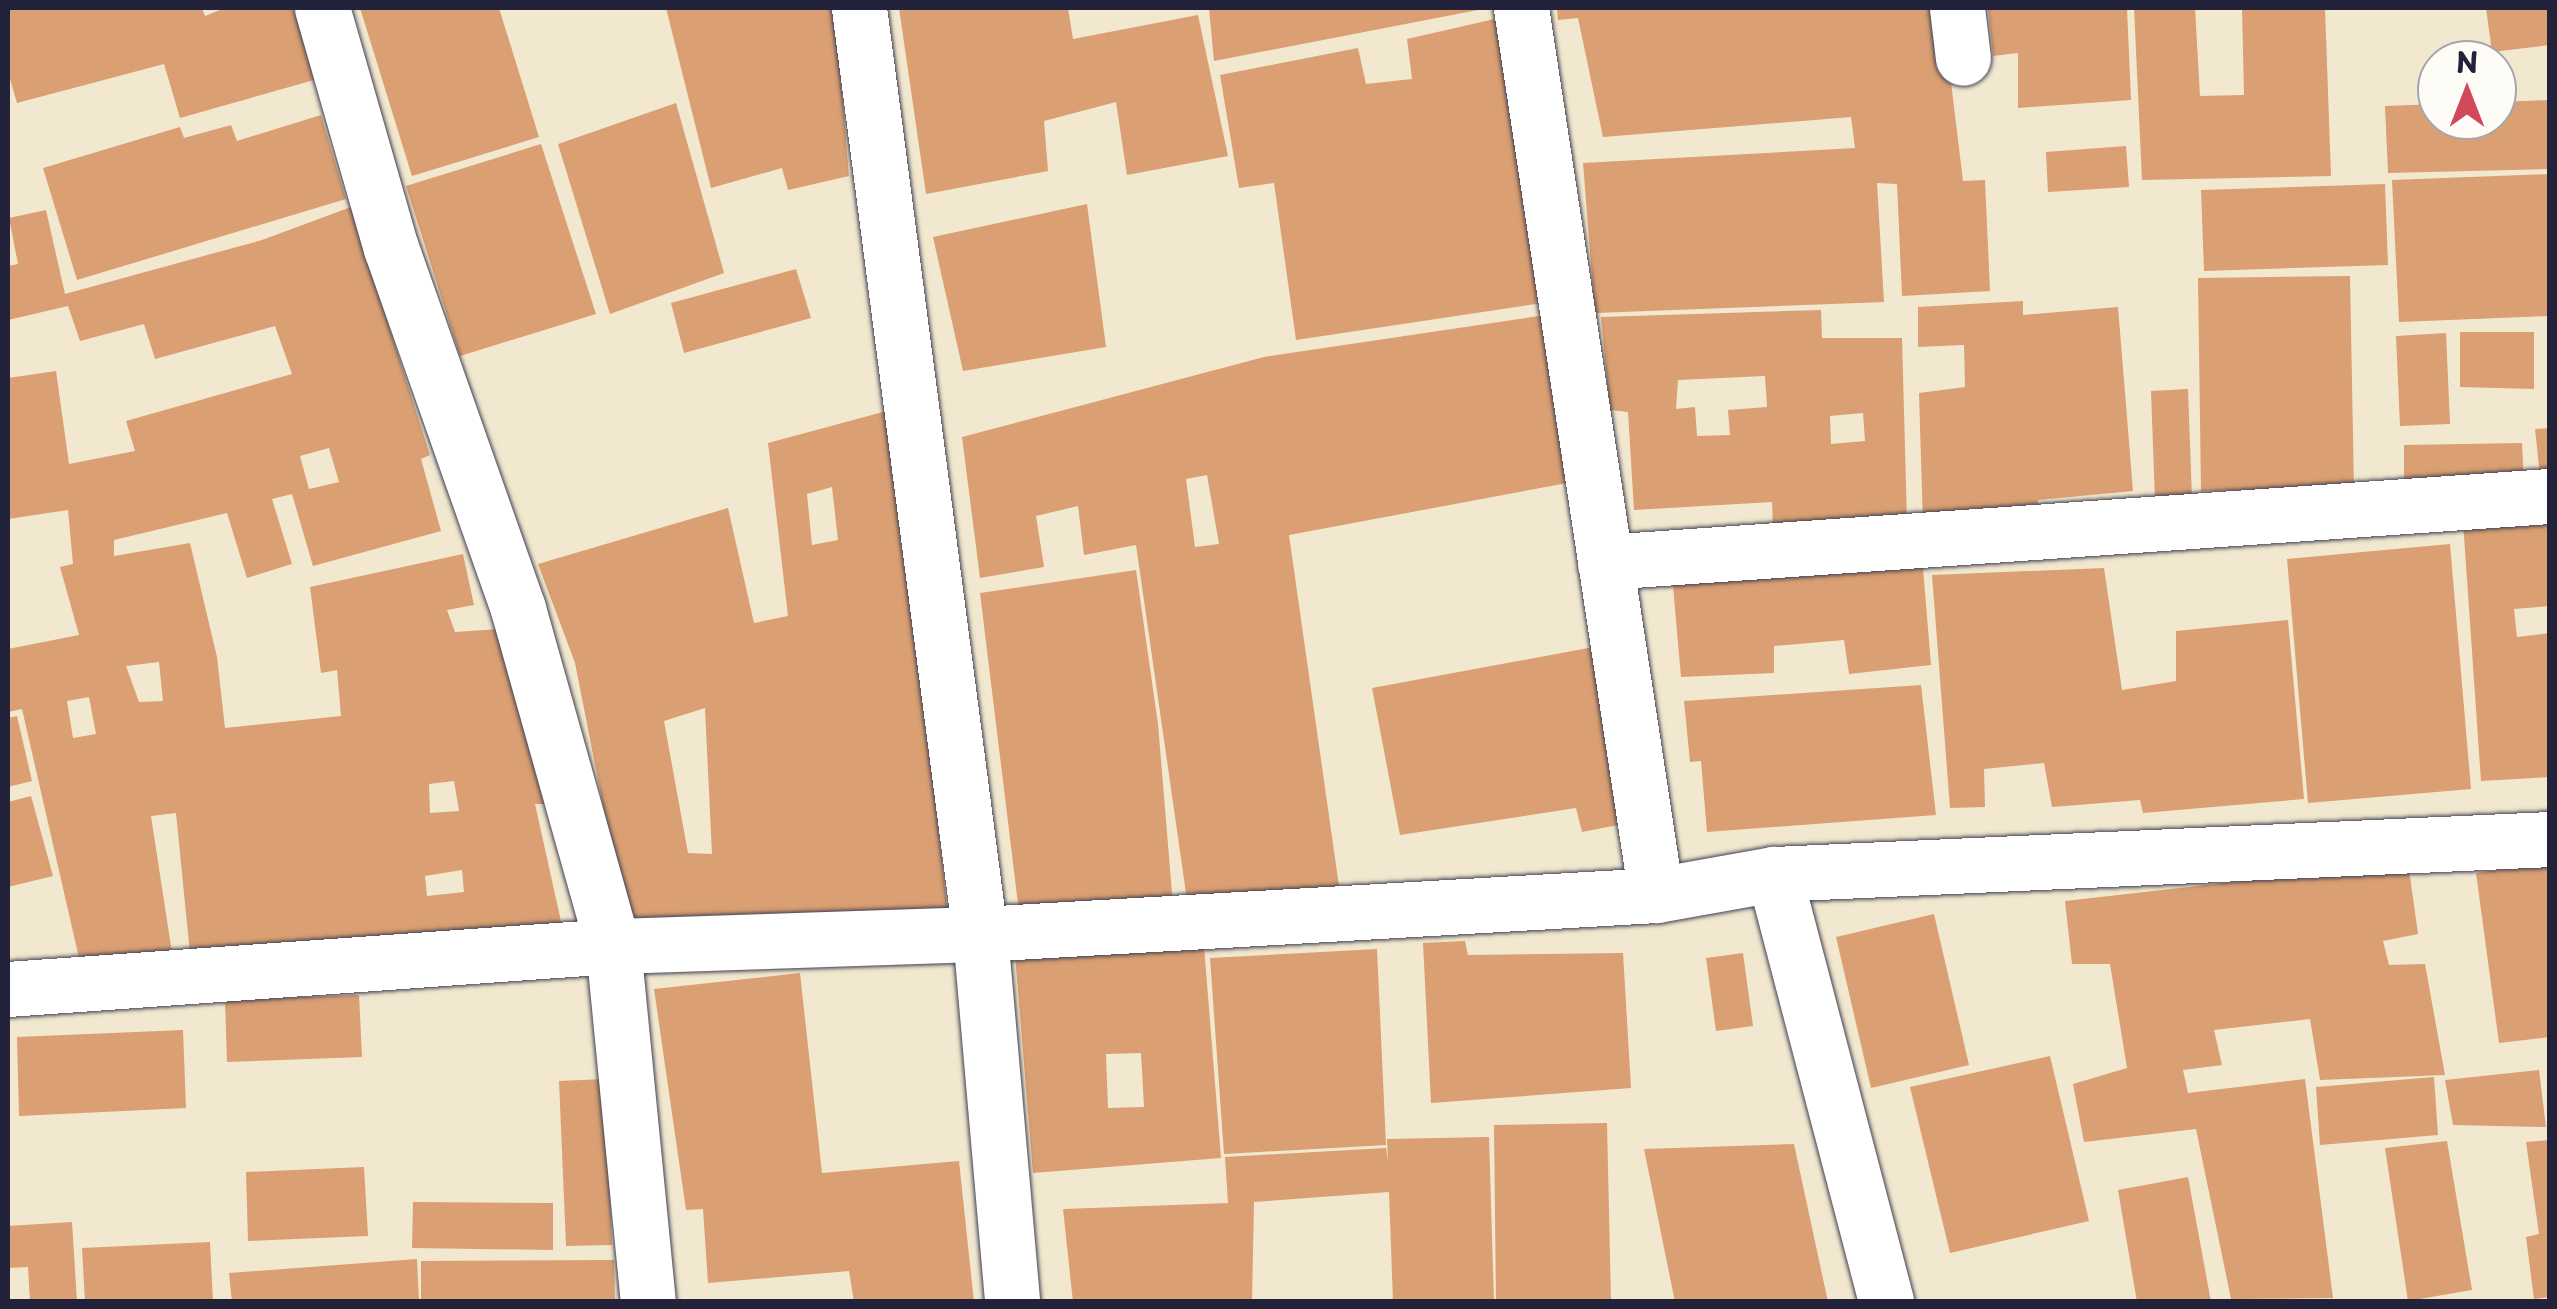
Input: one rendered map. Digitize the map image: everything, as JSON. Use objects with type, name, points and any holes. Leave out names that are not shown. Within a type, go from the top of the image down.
[{"type":"street","points":[[322,8],[390,248],[518,609],[613,946],[648,1302]]},
{"type":"street","points":[[859,8],[980,934],[1012,1302]]},
{"type":"street","points":[[1521,8],[1656,894]]},
{"type":"street","points":[[1604,562],[2550,496]]},
{"type":"street","points":[[8,989],[613,946],[980,934],[1656,894],[1774,874],[2550,839]]},
{"type":"street","points":[[1774,874],[1886,1302]]},
{"type":"building","points":[[8,8],[202,8],[205,16],[225,8],[294,8],[314,80],[180,118],[164,64],[17,103],[8,72]]},
{"type":"building","points":[[360,8],[499,8],[539,137],[412,176]]},
{"type":"building","points":[[666,8],[835,8],[849,176],[788,190],[782,168],[711,188]]},
{"type":"building","points":[[899,8],[1068,8],[1073,39],[1198,15],[1228,156],[1127,175],[1116,102],[1044,121],[1048,171],[926,194]]},
{"type":"building","points":[[1209,8],[1482,8],[1483,9],[1214,61]]},
{"type":"building","points":[[1557,8],[1942,8],[1963,181],[1985,180],[1990,291],[1902,296],[1897,184],[1877,183],[1884,302],[1595,313],[1583,163],[1855,148],[1851,117],[1603,137],[1578,18],[1558,20]]},
{"type":"building","points":[[1988,8],[2127,8],[2131,100],[2018,108],[2018,53],[1993,56]]},
{"type":"building","points":[[2134,8],[2195,8],[2200,96],[2244,95],[2242,8],[2325,8],[2331,176],[2142,180]]},
{"type":"building","points":[[2486,8],[2550,8],[2550,45],[2517,49],[2517,40],[2490,40]]},
{"type":"building","points":[[1499,18],[1543,303],[1296,340],[1274,183],[1239,188],[1220,75],[1358,48],[1366,84],[1412,79],[1407,39]]},
{"type":"building","points":[[2550,100],[2550,169],[2388,173],[2385,106],[2417,105],[2417,140],[2517,140],[2517,101]]},
{"type":"building","points":[[676,103],[724,273],[610,314],[558,144]]},
{"type":"building","points":[[321,115],[346,199],[77,280],[43,168],[180,127],[184,138],[231,125],[237,141]]},
{"type":"building","points":[[541,144],[596,314],[460,356],[406,186]]},
{"type":"building","points":[[2126,146],[2129,187],[2048,192],[2046,152]]},
{"type":"building","points":[[2550,174],[2550,316],[2399,322],[2392,180]]},
{"type":"building","points":[[2385,184],[2388,265],[2204,271],[2201,190]]},
{"type":"building","points":[[1087,204],[1106,347],[963,371],[933,237]]},
{"type":"building","points":[[351,207],[430,455],[421,459],[441,531],[313,566],[292,494],[272,499],[292,564],[247,578],[227,513],[114,540],[114,556],[190,543],[217,657],[225,728],[341,716],[337,670],[321,673],[310,587],[463,554],[474,605],[447,610],[455,632],[512,628],[546,804],[535,804],[564,935],[190,954],[176,813],[151,816],[172,953],[79,958],[22,709],[8,712],[8,649],[79,635],[60,567],[73,564],[68,510],[8,519],[8,378],[56,371],[69,464],[135,451],[126,421],[292,374],[275,326],[155,359],[144,324],[80,341],[68,306],[8,320],[8,266],[18,264],[9,218],[46,210],[65,294],[262,240]],"holes":[[[329,448],[339,482],[309,489],[300,456]],[[159,662],[163,701],[139,702],[126,666]],[[89,697],[96,734],[73,738],[67,701]],[[454,781],[459,811],[430,813],[429,784]],[[462,870],[464,892],[427,896],[425,876]]]},
{"type":"building","points":[[796,269],[811,318],[684,353],[671,303]]},
{"type":"building","points":[[2350,276],[2354,489],[2201,491],[2198,278]]},
{"type":"building","points":[[2023,301],[2023,315],[2118,307],[2133,491],[2038,500],[2039,509],[1923,524],[1919,393],[1965,387],[1964,345],[1918,347],[1918,307]]},
{"type":"building","points":[[1821,310],[1822,338],[1902,338],[1907,521],[1773,528],[1772,502],[1634,510],[1628,412],[1610,410],[1601,317]],"holes":[[[1765,376],[1767,407],[1728,410],[1730,435],[1697,436],[1695,407],[1676,409],[1678,380]],[[1863,413],[1865,441],[1831,444],[1830,416]]]},
{"type":"building","points":[[1552,314],[1578,481],[1289,535],[1339,886],[1188,907],[1136,545],[1084,555],[1078,506],[1036,516],[1044,567],[980,578],[962,437],[1264,357]],"holes":[[[1207,475],[1219,544],[1195,547],[1186,479]]]},
{"type":"building","points":[[2460,332],[2534,332],[2534,389],[2460,387]]},
{"type":"building","points":[[2446,333],[2450,424],[2400,426],[2396,336]]},
{"type":"building","points":[[2188,389],[2192,499],[2155,501],[2151,391]]},
{"type":"building","points":[[894,409],[948,918],[629,937],[575,663],[538,564],[728,508],[754,623],[788,616],[768,443]],"holes":[[[832,487],[838,540],[812,545],[807,494]],[[705,708],[712,854],[688,853],[664,721]]]},
{"type":"building","points":[[2550,428],[2550,484],[2541,485],[2535,429]]},
{"type":"building","points":[[2522,443],[2524,483],[2404,485],[2404,445]]},
{"type":"building","points":[[2550,517],[2550,606],[2514,609],[2517,637],[2550,633],[2550,777],[2481,781],[2463,522]]},
{"type":"building","points":[[2450,544],[2471,789],[2308,803],[2287,559]]},
{"type":"building","points":[[1922,556],[1931,665],[1849,674],[1844,640],[1774,646],[1774,673],[1681,677],[1672,575]]},
{"type":"building","points":[[2104,568],[2122,690],[2176,681],[2176,631],[2288,620],[2304,799],[2143,813],[2140,800],[2052,807],[2044,763],[1984,769],[1985,807],[1950,808],[1932,575]]},
{"type":"building","points":[[1136,570],[1158,724],[1173,905],[1020,920],[980,593]]},
{"type":"building","points":[[1599,646],[1628,823],[1582,832],[1576,808],[1400,835],[1372,688]]},
{"type":"building","points":[[1921,685],[1936,815],[1707,832],[1701,761],[1690,762],[1684,701]]},
{"type":"building","points":[[17,716],[32,781],[8,787],[8,718]]},
{"type":"building","points":[[31,796],[53,876],[8,887],[8,802]]},
{"type":"building","points":[[2408,862],[2418,934],[2383,941],[2389,965],[2425,964],[2445,1075],[2320,1080],[2310,1019],[2214,1030],[2222,1065],[2183,1070],[2188,1093],[2305,1079],[2333,1298],[2231,1299],[2196,1129],[2084,1142],[2073,1084],[2127,1068],[2110,964],[2072,964],[2065,901]]},
{"type":"building","points":[[2550,863],[2550,1037],[2499,1043],[2476,873]]},
{"type":"building","points":[[1934,914],[1969,1065],[1871,1088],[1836,937]]},
{"type":"building","points":[[1465,941],[1468,955],[1623,953],[1631,1088],[1431,1103],[1423,943]]},
{"type":"building","points":[[1204,946],[1221,1158],[1033,1173],[1015,955]],"holes":[[[1141,1053],[1144,1107],[1108,1108],[1106,1054]]]},
{"type":"building","points":[[1377,949],[1386,1145],[1224,1154],[1210,958]]},
{"type":"building","points":[[1743,953],[1753,1026],[1716,1031],[1706,958]]},
{"type":"building","points":[[800,973],[822,1173],[959,1161],[974,1302],[854,1302],[849,1271],[708,1283],[703,1209],[686,1210],[654,989]]},
{"type":"building","points":[[359,995],[362,1057],[227,1062],[225,1000]]},
{"type":"building","points":[[183,1030],[186,1108],[19,1116],[17,1037]]},
{"type":"building","points":[[2050,1056],[2089,1221],[1950,1253],[1910,1087]]},
{"type":"building","points":[[2539,1070],[2546,1127],[2453,1125],[2445,1080]]},
{"type":"building","points":[[2434,1077],[2438,1135],[2320,1145],[2316,1087]]},
{"type":"building","points":[[605,1079],[612,1245],[566,1246],[559,1081]]},
{"type":"building","points":[[1607,1123],[1611,1302],[1496,1302],[1494,1125]]},
{"type":"building","points":[[1489,1137],[1494,1302],[1393,1302],[1389,1192],[1254,1202],[1252,1302],[1073,1302],[1063,1209],[1228,1203],[1225,1157],[1386,1148],[1388,1162],[1387,1139]]},
{"type":"building","points":[[2550,1140],[2550,1297],[2534,1299],[2526,1237],[2539,1234],[2526,1142]]},
{"type":"building","points":[[2447,1141],[2472,1290],[2408,1301],[2385,1148]]},
{"type":"building","points":[[1794,1144],[1828,1302],[1675,1302],[1644,1149]]},
{"type":"building","points":[[364,1167],[368,1236],[248,1241],[246,1172]]},
{"type":"building","points":[[2188,1177],[2211,1302],[2137,1302],[2118,1190]]},
{"type":"building","points":[[413,1202],[553,1203],[553,1250],[412,1248]]},
{"type":"building","points":[[72,1222],[77,1302],[30,1302],[28,1267],[8,1268],[8,1226]]},
{"type":"building","points":[[210,1242],[213,1302],[85,1302],[82,1248]]},
{"type":"building","points":[[417,1259],[419,1302],[232,1302],[229,1273]]},
{"type":"building","points":[[614,1260],[615,1302],[421,1302],[421,1261]]}]
